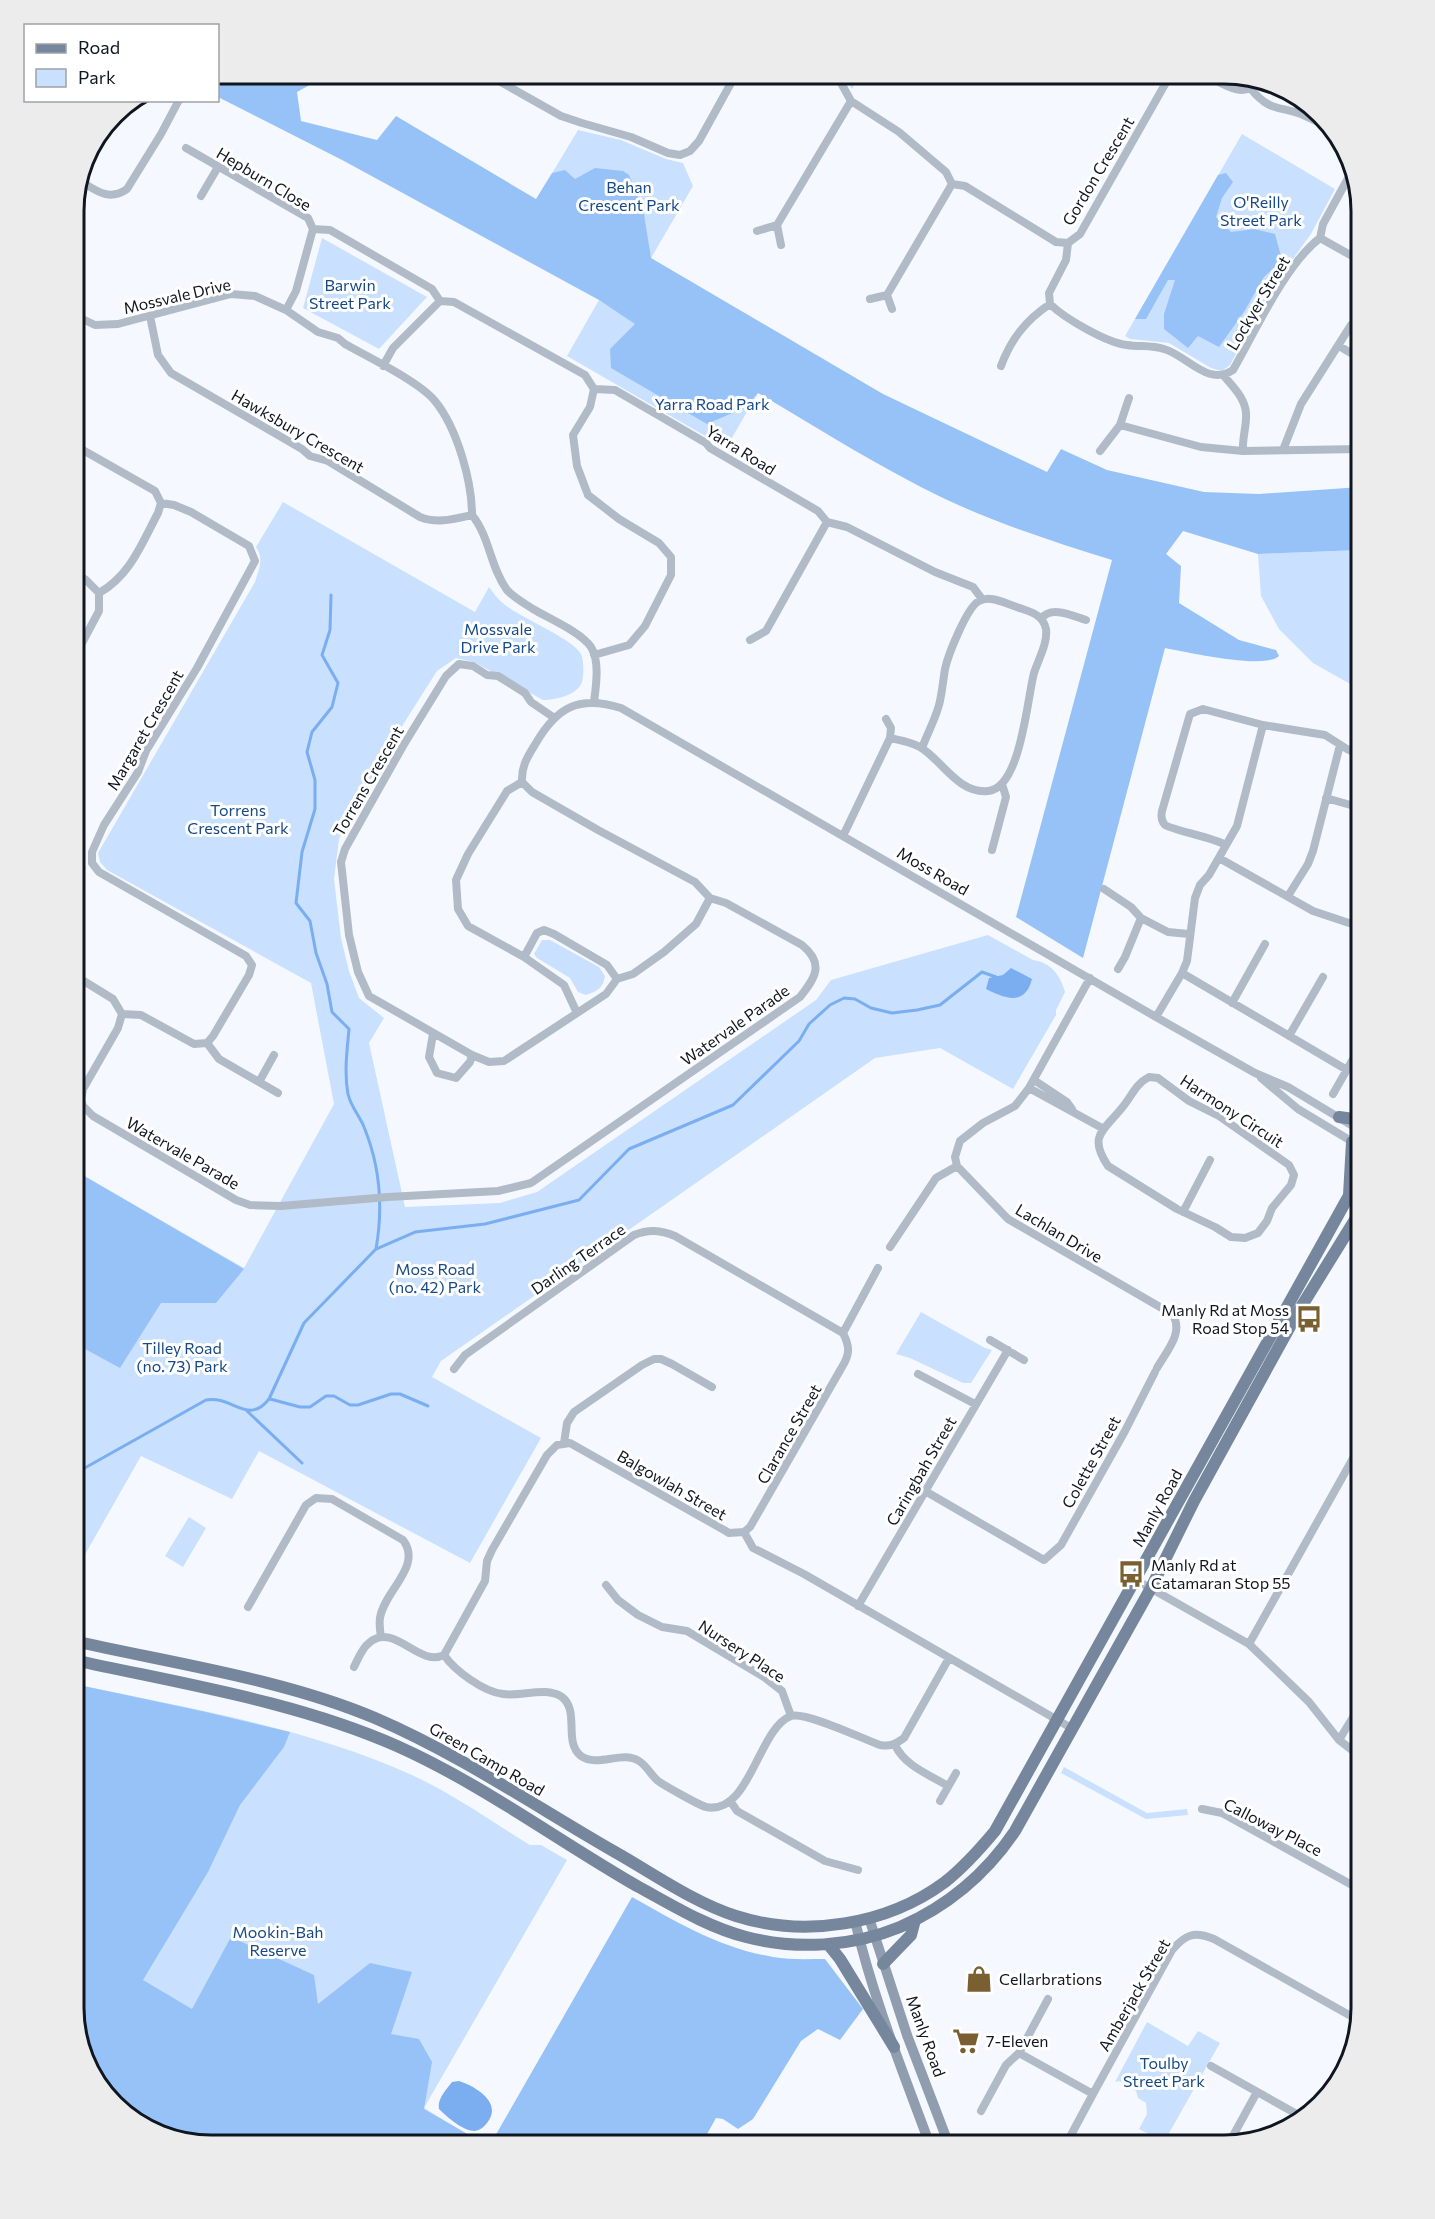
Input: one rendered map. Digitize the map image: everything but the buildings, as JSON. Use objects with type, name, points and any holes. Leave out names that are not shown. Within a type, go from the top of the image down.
[{"type":"main road","points":[[1339,1117],[1351,1119]]},
{"type":"main road","points":[[1349,1196],[1351,1183]]},
{"type":"main road","name":"Manly Road","points":[[945,2135],[883,1964],[869,1918],[897,1909],[944,1883],[974,1856],[1003,1818],[1351,1193]]},
{"type":"main road","name":"Manly Road","points":[[828,1944],[874,1936],[915,1920],[963,1890],[1002,1851],[1021,1822],[1151,1588],[1194,1501],[1298,1312],[1351,1228]]},
{"type":"main road","name":"Green Camp Road","points":[[84,1643],[263,1683],[342,1706],[373,1718],[470,1765],[676,1888],[735,1916],[769,1924],[803,1927],[826,1926],[869,1918]]},
{"type":"main road","name":"Green Camp Road","points":[[84,1662],[286,1707],[353,1728],[419,1756],[457,1776],[578,1852],[703,1921],[732,1933],[759,1940],[792,1944],[828,1944]]},
{"type":"main road","points":[[883,1964],[911,1935],[915,1920]]},
{"type":"main road","name":"Manly Road","points":[[855,1922],[894,2047],[926,2135]]},
{"type":"main road","points":[[828,1944],[840,1959],[894,2047]]},
{"type":"street","points":[[504,84],[561,116],[631,136],[668,153],[680,155],[690,151],[699,141],[730,84]]},
{"type":"street","name":"Gordon Crescent","points":[[842,84],[851,101],[899,132],[946,172],[952,184],[965,186],[1056,242],[1068,243],[1080,234],[1165,84]]},
{"type":"street","points":[[1223,84],[1244,91],[1251,89],[1260,99],[1275,109],[1300,114],[1314,120]]},
{"type":"street","points":[[757,231],[777,225],[851,101]]},
{"type":"street","points":[[87,185],[100,193],[111,196],[127,189],[178,102]]},
{"type":"street","name":"Hepburn Close","points":[[186,148],[308,218],[313,229],[296,291],[286,310]]},
{"type":"street","points":[[201,196],[218,167]]},
{"type":"street","name":"Lockyer Street","points":[[1224,376],[1233,370],[1279,289],[1309,246],[1320,238],[1323,224],[1347,180]]},
{"type":"street","points":[[870,299],[887,295],[952,184]]},
{"type":"street","points":[[777,225],[782,246]]},
{"type":"street","points":[[313,229],[330,230],[432,289],[440,301]]},
{"type":"street","points":[[1320,238],[1351,255]]},
{"type":"street","points":[[1068,243],[1066,260],[1049,293],[1050,304],[1112,342],[1165,349],[1213,376],[1224,376],[1241,397],[1246,413],[1242,438],[1243,451]]},
{"type":"street","name":"Mossvale Drive","points":[[84,320],[96,325],[118,324],[231,294],[255,296],[286,310],[318,332],[338,338],[410,382],[435,400],[450,424],[472,495],[472,515],[482,527],[495,569],[507,589],[516,598],[584,640],[591,647],[594,656]]},
{"type":"street","points":[[887,295],[892,309]]},
{"type":"street","points":[[383,366],[393,348],[440,301],[454,302],[585,375],[594,389],[590,406],[573,435],[577,466],[588,495],[619,519],[659,543],[671,557],[671,575],[645,626],[629,645],[594,656],[596,673],[594,702],[574,705],[554,717],[544,728],[521,772],[522,782],[507,791],[496,806],[468,854],[456,880],[458,909],[468,926],[524,957],[564,985],[577,1013]]},
{"type":"street","points":[[1001,366],[1008,347],[1032,316],[1050,304]]},
{"type":"street","name":"Hawksbury Crescent","points":[[150,316],[158,355],[171,373],[310,456],[328,461],[420,517],[440,522],[472,515]]},
{"type":"street","points":[[1283,450],[1301,404],[1350,325]]},
{"type":"street","points":[[1339,346],[1351,353]]},
{"type":"street","name":"Yarra Road","points":[[594,389],[615,390],[818,511],[827,522],[847,527],[936,572],[973,587],[982,599]]},
{"type":"street","points":[[1100,451],[1120,424],[1129,398]]},
{"type":"street","points":[[1120,424],[1201,447],[1243,451],[1351,449]]},
{"type":"street","points":[[84,450],[155,491],[161,503],[147,535],[125,572],[114,585],[99,593]]},
{"type":"street","name":"Margaret Crescent","points":[[161,503],[174,505],[191,512],[249,546],[255,561],[197,668],[146,751],[138,772],[104,825],[92,852],[92,863],[99,872],[246,956],[252,965],[249,975],[207,1043]]},
{"type":"street","points":[[750,640],[766,632],[827,522]]},
{"type":"street","points":[[84,579],[99,593],[99,611],[84,639]]},
{"type":"street","points":[[890,738],[906,741],[922,748],[954,778],[968,786],[987,791],[998,788],[1013,765],[1024,728],[1034,673],[1045,638],[1046,628],[1036,614],[997,600],[982,599],[977,602],[950,654],[938,708],[922,748]]},
{"type":"street","points":[[1041,619],[1045,614],[1053,611],[1086,620]]},
{"type":"street","name":"Torrens Crescent","points":[[554,717],[531,702],[525,693],[498,676],[487,675],[473,666],[459,664],[446,676],[403,746],[345,849],[341,862],[349,935],[358,972],[369,996],[472,1055],[489,1062],[504,1061],[606,994],[617,979],[633,974],[664,952],[696,924],[710,898]]},
{"type":"street","name":"Moss Road","points":[[594,702],[621,708],[1156,1017],[1351,1124]]},
{"type":"street","points":[[1226,845],[1200,834],[1169,828],[1161,819],[1190,714],[1203,709],[1263,725],[1324,735],[1351,750]]},
{"type":"street","points":[[843,836],[890,738],[891,728],[886,719]]},
{"type":"street","points":[[1156,1017],[1182,973],[1186,961],[1195,898],[1200,885],[1237,826],[1263,725]]},
{"type":"street","points":[[1288,896],[1308,864],[1340,745]]},
{"type":"street","name":"Watervale Parade","points":[[84,1107],[93,1116],[236,1200],[250,1205],[281,1206],[362,1198],[498,1191],[531,1183],[800,997],[815,979],[816,965],[810,952],[802,945],[726,903],[710,898],[694,882],[569,814],[532,792],[522,782]]},
{"type":"street","points":[[992,850],[1005,797],[1002,784]]},
{"type":"street","points":[[1326,798],[1351,805]]},
{"type":"street","points":[[1219,858],[1264,885],[1314,910],[1351,923]]},
{"type":"street","points":[[1104,889],[1131,907],[1140,918],[1168,932],[1189,934]]},
{"type":"street","points":[[1118,969],[1140,918]]},
{"type":"street","points":[[524,957],[537,933],[544,930],[607,965],[617,979]]},
{"type":"street","points":[[1232,1003],[1265,944]]},
{"type":"street","points":[[1182,973],[1347,1070]]},
{"type":"street","points":[[1289,1036],[1323,977]]},
{"type":"street","points":[[890,1247],[936,1178],[957,1166],[955,1157],[960,1141],[983,1123],[1015,1106],[1029,1088],[1090,978]]},
{"type":"street","points":[[84,981],[112,999],[122,1014],[118,1028],[84,1087]]},
{"type":"street","points":[[122,1014],[141,1015],[194,1044],[207,1043],[219,1059],[278,1093]]},
{"type":"street","points":[[433,1034],[429,1057],[437,1073],[456,1078],[470,1062],[472,1055]]},
{"type":"street","points":[[260,1082],[274,1055]]},
{"type":"street","points":[[1333,1094],[1351,1063]]},
{"type":"street","name":"Moss Road","points":[[1255,1073],[1298,1109],[1351,1140]]},
{"type":"street","name":"Harmony Circuit","points":[[1149,1077],[1158,1078],[1189,1101],[1233,1125],[1289,1165],[1294,1175],[1291,1185],[1272,1208],[1267,1221],[1258,1233],[1245,1238],[1231,1238],[1215,1227],[1183,1212],[1108,1166],[1101,1155],[1098,1143],[1102,1128],[1121,1109],[1141,1081],[1149,1077]]},
{"type":"street","points":[[1034,1080],[1067,1102],[1073,1110]]},
{"type":"street","points":[[1029,1088],[1073,1110],[1102,1128]]},
{"type":"street","points":[[1183,1212],[1210,1160]]},
{"type":"street","name":"Lachlan Drive","points":[[957,1166],[1008,1220],[1172,1314],[1177,1321]]},
{"type":"street","name":"Darling Terrace","points":[[454,1369],[465,1355],[634,1235],[645,1230],[675,1236],[843,1333]]},
{"type":"street","points":[[843,1333],[878,1268]]},
{"type":"street","name":"Colette Street","points":[[925,1491],[1044,1560],[1061,1545],[1125,1431],[1176,1335],[1177,1321]]},
{"type":"street","name":"Clarance Street","points":[[744,1532],[750,1527],[848,1356],[849,1345],[843,1333]]},
{"type":"street","points":[[990,1340],[1024,1360]]},
{"type":"street","name":"Caringbah Street","points":[[858,1606],[1008,1350]]},
{"type":"street","points":[[354,1667],[367,1644],[381,1637],[394,1639],[427,1657],[437,1658],[444,1655],[485,1581],[487,1561],[492,1550],[546,1455],[557,1445],[564,1443],[567,1423],[574,1412],[654,1359],[672,1364],[712,1387]]},
{"type":"street","points":[[918,1374],[975,1404]]},
{"type":"street","name":"Balgowlah Street","points":[[564,1443],[578,1447],[729,1533],[744,1532],[753,1548],[804,1574],[1073,1729]]},
{"type":"street","points":[[1249,1644],[1351,1463]]},
{"type":"street","points":[[248,1607],[306,1505],[316,1498],[332,1499],[403,1540],[408,1546],[409,1562],[383,1607],[380,1618],[381,1637]]},
{"type":"street","points":[[1136,1580],[1249,1644],[1309,1702],[1339,1740],[1351,1749]]},
{"type":"street","name":"Nursery Place","points":[[606,1585],[618,1600],[639,1615],[662,1627],[687,1631],[764,1677],[782,1691],[791,1716]]},
{"type":"street","points":[[444,1655],[459,1671],[493,1692],[504,1695],[552,1693],[562,1698],[569,1707],[572,1737],[575,1748],[581,1755],[597,1760],[620,1757],[638,1760],[658,1780],[705,1807],[721,1807],[731,1802],[773,1733],[791,1716],[806,1715],[880,1745],[895,1745],[904,1738],[949,1658]]},
{"type":"street","points":[[1339,1740],[1351,1721]]},
{"type":"street","points":[[895,1745],[907,1762],[948,1786]]},
{"type":"street","points":[[940,1801],[956,1773]]},
{"type":"street","points":[[731,1802],[737,1811],[825,1861],[858,1870]]},
{"type":"street","name":"Calloway Place","points":[[1202,1809],[1222,1812],[1351,1884]]},
{"type":"street","name":"Amberjack Street","points":[[1071,2135],[1172,1950],[1182,1939],[1194,1934],[1203,1934],[1214,1939],[1351,2016]]},
{"type":"street","points":[[981,2111],[1006,2065],[1019,2053],[1048,1999]]},
{"type":"street","points":[[1019,2053],[1093,2094]]},
{"type":"street","points":[[1211,2066],[1296,2113]]},
{"type":"street","points":[[1234,2134],[1257,2092]]},
{"type":"green space","points":[[219,84],[311,84],[297,92],[301,121],[377,140],[396,116],[536,199],[552,173],[565,170],[575,179],[595,168],[623,171],[629,175],[643,208],[651,258],[883,394],[1047,472],[1061,449],[1107,470],[1204,492],[1259,494],[1351,488],[1351,550],[1258,554],[1183,531],[1166,554],[1181,566],[1179,603],[1239,640],[1276,650],[1279,656],[1271,660],[1242,661],[1165,648],[1083,958],[1016,917],[1112,560],[1006,525],[945,499],[873,461],[758,393],[746,407],[707,424],[611,368],[610,349],[635,324],[599,300],[344,161],[219,98]]},
{"type":"green space","name":"Behan Crescent Park","points":[[578,130],[621,140],[666,159],[683,163],[693,186],[647,265],[536,200]]},
{"type":"green space","name":"O'Reilly Street Park","points":[[1242,134],[1335,189],[1311,234],[1273,286],[1230,365],[1222,371],[1211,368],[1169,343],[1130,339],[1125,336]]},
{"type":"green space","points":[[1226,173],[1233,182],[1222,198],[1216,217],[1231,232],[1254,229],[1275,234],[1282,260],[1264,277],[1244,312],[1219,347],[1198,336],[1188,348],[1164,329],[1164,314],[1175,280],[1168,280],[1146,319],[1135,319],[1218,175]]},
{"type":"green space","name":"Barwin Street Park","points":[[322,238],[427,297],[379,349],[303,308]]},
{"type":"green space","name":"Yarra Road Park","points":[[599,300],[758,393],[726,448],[567,356]]},
{"type":"green space","points":[[283,502],[475,612],[489,587],[512,610],[567,641],[576,648],[583,660],[580,687],[566,696],[548,700],[543,700],[474,662],[456,658],[437,671],[392,742],[339,839],[334,879],[341,938],[349,971],[359,998],[384,1018],[369,1043],[405,1207],[500,1203],[537,1192],[816,1000],[831,980],[988,935],[1050,967],[1061,980],[1065,992],[1056,1010],[1056,1015],[1013,1089],[940,1048],[875,1058],[441,1361],[432,1377],[541,1438],[470,1563],[259,1451],[232,1499],[141,1456],[84,1556],[84,1176],[244,1268],[334,1104],[311,983],[107,870],[100,862],[98,853],[255,582],[260,560],[256,547]]},
{"type":"green space","points":[[1351,550],[1351,684],[1313,663],[1279,629],[1261,596],[1258,554]]},
{"type":"green space","points":[[542,940],[550,940],[599,967],[605,976],[601,987],[586,995],[578,992],[570,978],[534,954]]},
{"type":"green space","points":[[84,1176],[244,1269],[216,1303],[161,1303],[120,1368],[84,1348]]},
{"type":"green space","points":[[921,1312],[992,1350],[971,1383],[963,1383],[910,1358],[896,1354]]},
{"type":"green space","points":[[189,1517],[206,1528],[183,1567],[165,1556]]},
{"type":"green space","name":"Mookin-Bah Reserve","points":[[84,1686],[246,1720],[371,1758],[427,1782],[530,1845],[541,1845],[567,1860],[424,2108],[469,2135],[202,2135],[186,2133],[155,2122],[140,2114],[115,2092],[97,2064],[85,2025]]},
{"type":"green space","points":[[84,1686],[290,1732],[284,1747],[240,1805],[208,1872],[143,1980],[192,2009],[231,1937],[314,1975],[318,2004],[370,1963],[412,1972],[391,2034],[419,2039],[432,2062],[424,2109],[469,2135],[202,2135],[186,2133],[155,2122],[140,2114],[115,2092],[97,2064],[85,2025]]},
{"type":"green space","points":[[1064,1767],[1147,1813],[1187,1809],[1188,1815],[1146,1819],[1061,1773]]},
{"type":"green space","points":[[632,1897],[700,1933],[735,1947],[779,1958],[825,1959],[863,2009],[840,2040],[818,2029],[801,2041],[753,2119],[738,2129],[723,2119],[716,2118],[707,2135],[496,2135]]},
{"type":"green space","name":"Toulby Street Park","points":[[1147,2022],[1188,2046],[1198,2031],[1220,2043],[1168,2135],[1151,2135],[1139,2129],[1147,2114],[1146,2103],[1138,2098],[1136,2091],[1119,2081],[1115,2082]]},
{"type":"shaded area","points":[[1011,968],[1032,979],[1024,994],[1013,998],[986,989],[989,978],[1003,975]]},
{"type":"shaded area","points":[[459,2081],[473,2087],[490,2103],[491,2116],[479,2130],[470,2130],[460,2126],[439,2109],[439,2102],[445,2091],[452,2082]]},
{"type":"waterway","points":[[331,595],[330,630],[322,655],[338,683],[332,707],[312,732],[307,752],[315,780],[315,809],[302,852],[296,903],[310,921],[332,1012],[349,1029],[346,1070],[348,1094],[364,1127],[374,1157],[379,1188],[376,1249]]},
{"type":"waterway","points":[[84,1468],[206,1400],[224,1402],[247,1410],[261,1407],[269,1399],[304,1323],[376,1249],[415,1232],[485,1224],[579,1200],[629,1149],[733,1105],[799,1041],[809,1024],[830,1005],[844,998],[855,999],[871,1008],[892,1013],[917,1010],[940,1005],[982,972],[996,977]]},
{"type":"waterway","points":[[270,1399],[300,1407],[310,1407],[326,1396],[334,1396],[350,1405],[358,1405],[391,1394],[400,1394],[428,1406]]},
{"type":"waterway","points":[[247,1411],[302,1463]]},
{"type":"place","name":"Manly Rd at Moss Road Stop 54","points":[[1309,1319]]},
{"type":"place","name":"Manly Rd at Catamaran Stop 55","points":[[1131,1574]]},
{"type":"place","name":"Cellarbrations","points":[[979,1979]]},
{"type":"place","name":"7-Eleven","points":[[966,2041]]},
{"type":"park label","name":"Mossvale Drive Park","points":[[498,638]]},
{"type":"park label","name":"Torrens Crescent Park","points":[[238,819]]},
{"type":"park label","name":"Moss Road (no. 42) Park","points":[[435,1278]]},
{"type":"park label","name":"Tilley Road (no. 73) Park","points":[[182,1357]]}]
